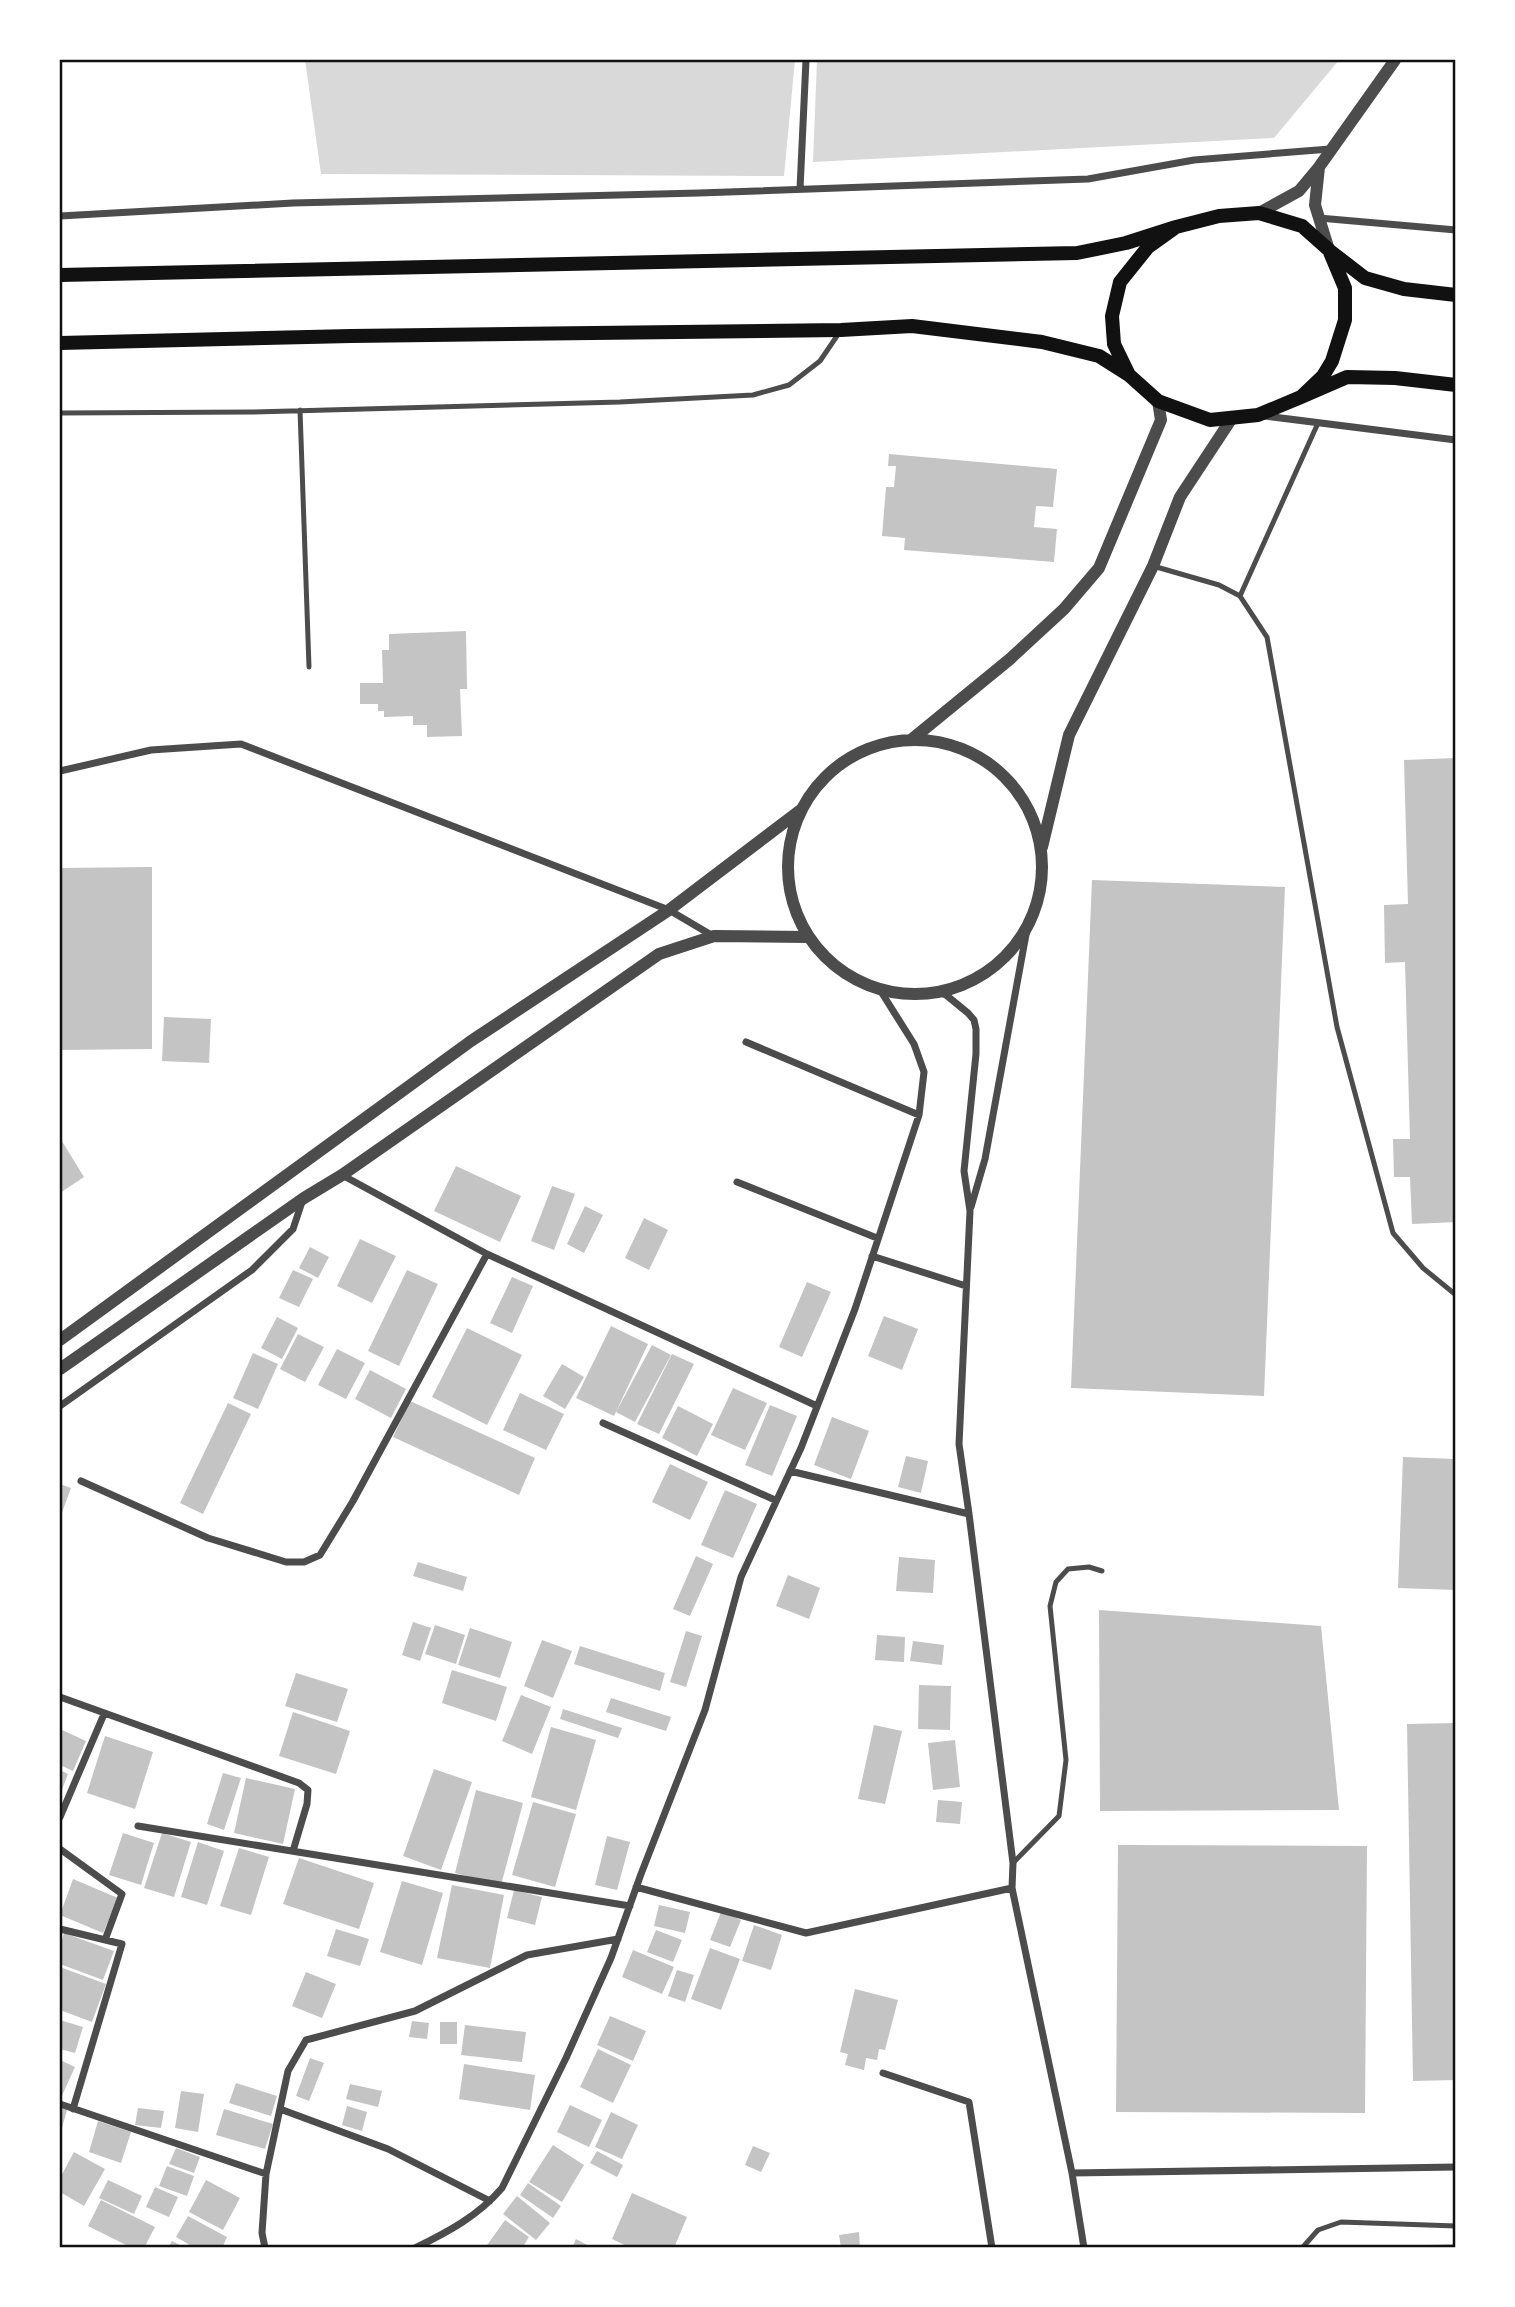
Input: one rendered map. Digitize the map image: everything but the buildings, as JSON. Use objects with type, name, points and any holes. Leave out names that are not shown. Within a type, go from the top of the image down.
[{"type":"main road","points":[[60,275],[1077,253],[1126,243],[1219,216],[1259,213],[1302,226],[1365,278],[1404,289],[1455,295]]},
{"type":"main road","points":[[1129,375],[1114,344],[1112,316],[1121,282],[1148,247],[1176,228]]},
{"type":"main road","points":[[1301,397],[1323,376],[1332,360],[1345,320],[1345,288],[1329,250]]},
{"type":"main road","points":[[60,343],[351,336],[841,330],[912,326],[1042,342],[1099,356],[1129,375],[1158,401],[1210,420],[1258,415],[1347,377],[1395,378],[1455,385]]},
{"type":"street","points":[[800,189],[806,60]]},
{"type":"street","points":[[1259,213],[1299,191],[1320,167],[1395,60]]},
{"type":"street","points":[[60,216],[293,203],[1088,179],[1194,160],[1332,149]]},
{"type":"street","points":[[1320,167],[1315,205],[1329,250]]},
{"type":"street","points":[[1319,218],[1455,230]]},
{"type":"street","points":[[911,740],[1010,659],[1063,609],[1099,568],[1161,420],[1158,401]]},
{"type":"street","points":[[1258,415],[1455,440]]},
{"type":"street","points":[[970,1211],[985,1159],[1027,929],[1041,889],[1042,846],[1069,735],[1153,566],[1180,497],[1232,418]]},
{"type":"street","points":[[1027,929],[1004,959],[974,981],[939,993],[909,995],[880,990],[852,978],[835,966],[808,937],[793,906],[788,873],[790,840],[802,809],[821,781],[847,760],[878,745],[911,740],[948,744],[982,758],[1010,781],[1031,811],[1042,846]]},
{"type":"street","points":[[60,771],[151,750],[241,744],[669,910],[714,936]]},
{"type":"street","points":[[60,1340],[471,1041],[669,910],[802,809]]},
{"type":"street","points":[[60,1369],[659,954],[714,936],[808,937]]},
{"type":"street","points":[[415,2248],[453,2230],[502,2188],[560,2070],[618,1939],[705,1710],[741,1577],[790,1471],[855,1309],[919,1115],[924,1072],[914,1044],[880,990]]},
{"type":"street","points":[[939,993],[946,995],[968,1013],[974,1020],[976,1029],[976,1055],[964,1171],[970,1211],[959,1444],[1013,1863],[1012,1888],[1072,2173],[1084,2248]]},
{"type":"street","points":[[746,1042],[919,1115]]},
{"type":"street","points":[[342,1175],[487,1254],[817,1406]]},
{"type":"street","points":[[737,1182],[877,1238]]},
{"type":"street","points":[[60,1406],[251,1270],[293,1229],[304,1198]]},
{"type":"street","points":[[80,1481],[221,1542],[286,1562],[304,1562],[320,1555],[487,1254]]},
{"type":"street","points":[[872,1256],[966,1286]]},
{"type":"street","points":[[603,1423],[775,1500]]},
{"type":"street","points":[[790,1471],[970,1514]]},
{"type":"street","points":[[60,1697],[299,1783],[308,1790],[307,1804],[293,1851]]},
{"type":"street","points":[[60,1817],[104,1714]]},
{"type":"street","points":[[138,1826],[630,1906]]},
{"type":"street","points":[[60,1849],[122,1894],[105,1940]]},
{"type":"street","points":[[636,1888],[806,1933],[1012,1888]]},
{"type":"street","points":[[60,1929],[122,1944],[73,2109]]},
{"type":"street","points":[[265,2248],[262,2233],[266,2174],[288,2071],[306,2040],[415,2011],[527,1955],[618,1939]]},
{"type":"street","points":[[883,2073],[969,2102],[992,2248]]},
{"type":"street","points":[[60,2104],[266,2174]]},
{"type":"street","points":[[280,2109],[388,2149],[490,2201]]},
{"type":"street","points":[[1072,2173],[1455,2167]]},
{"type":"lane","points":[[60,413],[620,402],[753,395],[789,385],[820,361],[841,330]]},
{"type":"lane","points":[[300,410],[309,667]]},
{"type":"lane","points":[[1240,596],[1318,423]]},
{"type":"lane","points":[[1153,566],[1219,585],[1240,596],[1268,637],[1337,1027],[1393,1233],[1423,1268],[1455,1295]]},
{"type":"lane","points":[[1013,1863],[1059,1816],[1066,1760],[1050,1606],[1056,1582],[1068,1569],[1088,1567],[1102,1571]]},
{"type":"lane","points":[[1302,2248],[1318,2230],[1341,2222],[1455,2226]]},
{"type":"shaded area","points":[[305,60],[795,60],[784,176],[321,174]]},
{"type":"shaded area","points":[[817,60],[1339,60],[1274,138],[813,162]]}]
